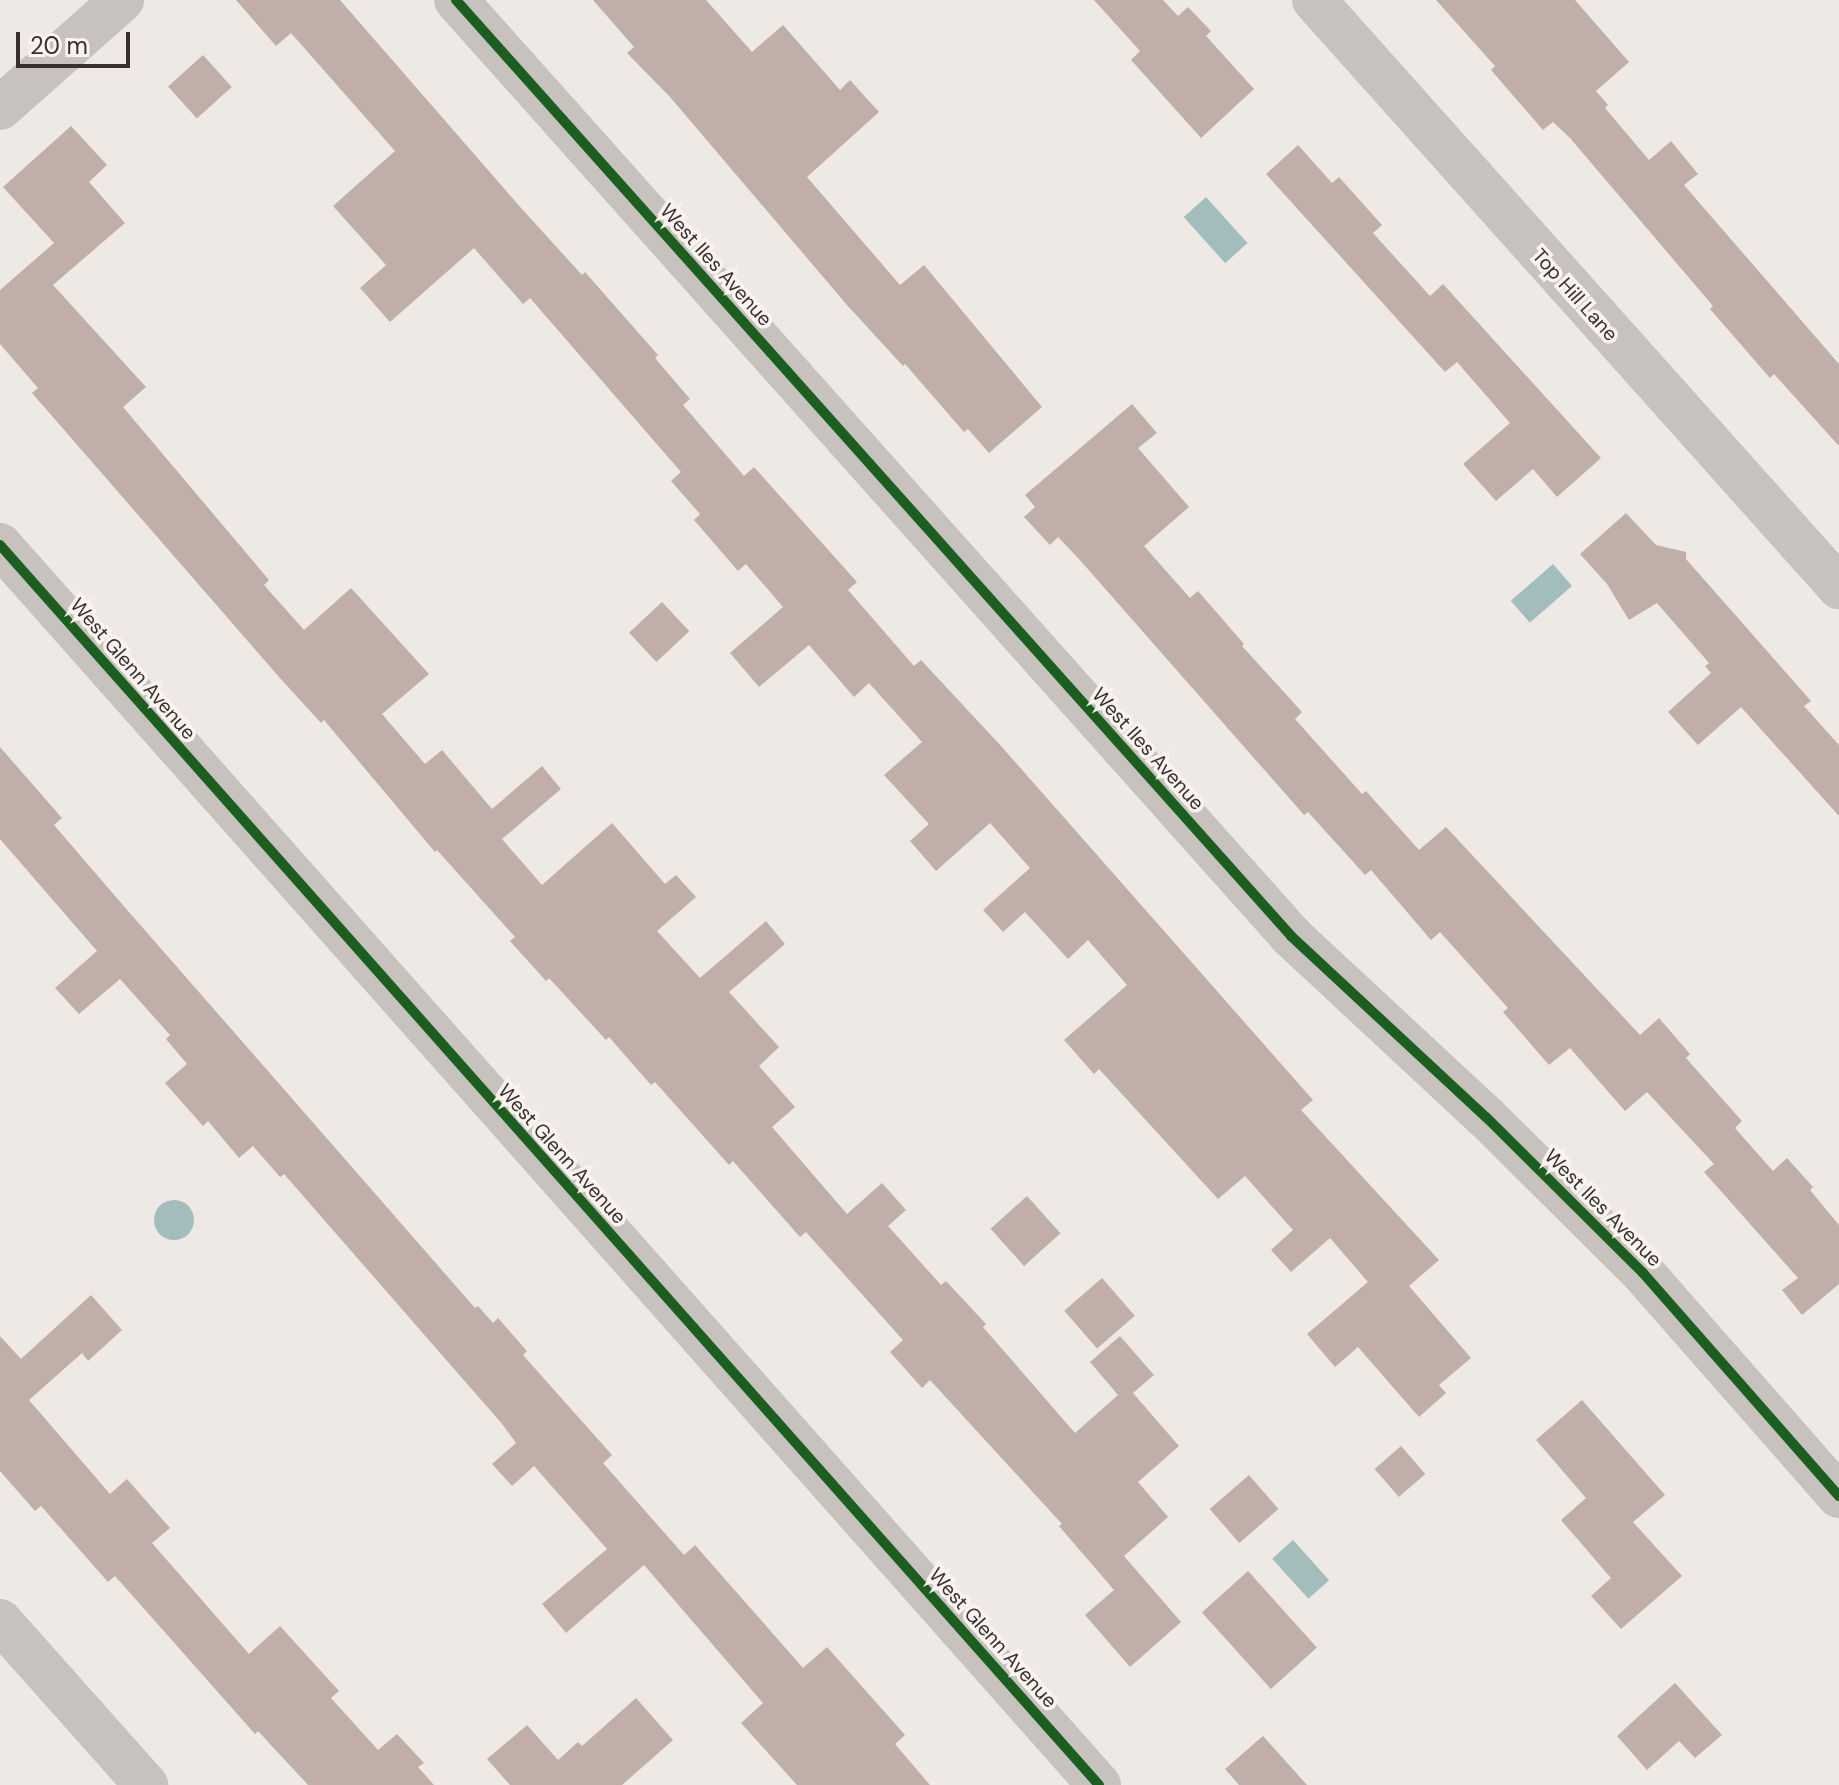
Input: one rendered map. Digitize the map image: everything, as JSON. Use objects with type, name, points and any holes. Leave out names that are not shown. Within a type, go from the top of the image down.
[{"type":"street","points":[[0,108],[122,0]]},
{"type":"street","name":"West Iles Avenue","points":[[456,0],[1291,936],[1486,1117],[1643,1273],[1839,1496]]},
{"type":"street","name":"Top Hill Lane","points":[[1314,0],[1839,587]]},
{"type":"street","name":"West Glenn Avenue","points":[[0,545],[1099,1785]]},
{"type":"street","points":[[0,1621],[146,1785]]},
{"type":"water","points":[[1206,197],[1247,243],[1225,263],[1184,217]]},
{"type":"water","points":[[1553,564],[1572,586],[1530,623],[1511,601]]},
{"type":"water","points":[[174,1200],[188,1206],[194,1220],[188,1234],[174,1240],[160,1234],[154,1220],[160,1206]]},
{"type":"water","points":[[1293,1540],[1329,1580],[1308,1599],[1272,1559]]},
{"type":"building","points":[[236,0],[340,0],[522,209],[582,275],[585,272],[658,355],[655,358],[690,399],[683,405],[744,476],[754,467],[857,582],[848,590],[914,666],[921,660],[1001,746],[1313,1100],[1301,1110],[1439,1260],[1409,1286],[1471,1358],[1439,1385],[1446,1393],[1419,1417],[1358,1347],[1335,1367],[1307,1334],[1368,1282],[1330,1238],[1291,1272],[1271,1250],[1293,1230],[1245,1176],[1218,1199],[1099,1069],[1094,1074],[1064,1040],[1127,985],[1088,940],[1068,959],[1025,912],[1003,932],[983,910],[1030,868],[990,823],[936,871],[910,841],[929,824],[884,775],[922,742],[869,683],[854,697],[809,645],[759,687],[730,653],[783,607],[746,564],[738,571],[694,520],[700,514],[671,481],[681,472],[530,298],[523,304],[474,248],[390,322],[360,288],[386,265],[333,206],[395,151],[291,33],[276,46]]},
{"type":"building","points":[[593,0],[706,0],[752,52],[783,25],[840,90],[850,80],[879,112],[807,177],[900,285],[924,265],[1042,407],[989,453],[968,429],[964,432],[905,364],[903,366],[847,305],[670,97],[627,53],[634,47]]},
{"type":"building","points":[[1094,0],[1163,0],[1178,16],[1188,7],[1211,31],[1206,36],[1254,89],[1201,138],[1131,60],[1140,51]]},
{"type":"building","points":[[1436,0],[1575,0],[1629,62],[1596,91],[1608,105],[1605,108],[1649,160],[1671,141],[1698,174],[1684,185],[1839,364],[1839,446],[1774,374],[1770,378],[1570,138],[1553,122],[1543,130],[1491,70],[1495,66]]},
{"type":"building","points":[[203,55],[232,87],[197,118],[168,86]]},
{"type":"building","points":[[71,126],[107,165],[89,182],[125,223],[53,285],[146,387],[123,407],[269,580],[264,585],[304,630],[351,588],[429,674],[382,714],[425,764],[442,750],[492,809],[542,766],[561,789],[502,839],[542,885],[612,823],[665,884],[676,875],[696,897],[657,931],[700,978],[766,921],[785,944],[729,992],[779,1047],[759,1066],[795,1107],[772,1127],[847,1214],[882,1183],[906,1210],[888,1226],[941,1285],[946,1281],[986,1324],[983,1327],[1075,1433],[1118,1395],[1090,1362],[1120,1336],[1154,1375],[1133,1393],[1179,1446],[1138,1482],[1168,1517],[1124,1556],[1181,1622],[1130,1667],[1085,1615],[1114,1590],[1059,1526],[1062,1524],[930,1380],[922,1388],[890,1352],[903,1340],[806,1232],[800,1237],[733,1161],[729,1165],[655,1082],[651,1085],[609,1037],[606,1040],[549,978],[546,981],[510,941],[515,937],[437,850],[435,852],[324,720],[321,723],[279,677],[32,393],[38,388],[0,344],[0,290],[54,243],[3,187]]},
{"type":"building","points":[[1298,145],[1332,183],[1339,177],[1382,225],[1373,233],[1430,296],[1443,284],[1601,458],[1557,497],[1533,469],[1496,501],[1463,464],[1510,423],[1457,362],[1445,372],[1266,174]]},
{"type":"building","points":[[1132,404],[1157,433],[1138,448],[1189,507],[1144,546],[1190,598],[1198,591],[1244,644],[1242,646],[1302,712],[1295,719],[1362,794],[1366,791],[1419,850],[1446,827],[1640,1035],[1659,1018],[1690,1054],[1686,1058],[1742,1121],[1735,1128],[1773,1171],[1787,1158],[1813,1187],[1810,1190],[1839,1225],[1839,1284],[1802,1315],[1782,1290],[1798,1278],[1704,1172],[1714,1164],[1647,1092],[1625,1111],[1570,1048],[1549,1065],[1503,1012],[1508,1008],[1440,932],[1431,940],[1371,870],[1365,875],[1308,812],[1304,815],[1079,559],[1058,537],[1050,545],[1024,517],[1035,507],[1025,495]]},
{"type":"building","points":[[1626,513],[1656,545],[1686,552],[1686,559],[1811,701],[1804,706],[1839,745],[1839,816],[1741,707],[1698,745],[1668,712],[1711,673],[1705,666],[1709,663],[1657,603],[1629,620],[1607,584],[1580,554]]},
{"type":"building","points":[[662,602],[689,631],[656,662],[629,633]]},
{"type":"building","points":[[0,747],[62,818],[54,825],[122,904],[475,1308],[478,1306],[493,1323],[498,1318],[527,1351],[523,1355],[612,1455],[603,1463],[684,1555],[695,1545],[803,1668],[827,1647],[905,1735],[895,1744],[930,1785],[797,1785],[741,1723],[763,1703],[644,1565],[566,1633],[542,1604],[607,1549],[534,1466],[512,1486],[492,1464],[516,1443],[503,1425],[284,1174],[280,1177],[253,1146],[239,1158],[208,1121],[203,1126],[165,1083],[187,1064],[166,1039],[170,1035],[120,979],[79,1014],[55,988],[97,951],[0,839]]},
{"type":"building","points":[[1027,1196],[1060,1233],[1024,1266],[991,1229]]},
{"type":"building","points":[[1102,1278],[1135,1316],[1097,1349],[1064,1311]]},
{"type":"building","points":[[91,1295],[122,1330],[88,1361],[82,1353],[29,1400],[110,1494],[127,1479],[170,1528],[152,1543],[249,1654],[280,1626],[339,1691],[331,1698],[378,1750],[397,1734],[424,1763],[418,1767],[434,1785],[308,1785],[258,1731],[255,1734],[115,1576],[108,1582],[41,1506],[35,1511],[0,1471],[0,1336],[21,1359]]},
{"type":"building","points":[[1582,1400],[1665,1495],[1633,1522],[1682,1576],[1621,1629],[1591,1596],[1611,1578],[1561,1520],[1586,1498],[1536,1440]]},
{"type":"building","points":[[1401,1446],[1425,1474],[1399,1497],[1375,1469]]},
{"type":"building","points":[[1249,1475],[1279,1509],[1239,1543],[1210,1509]]},
{"type":"building","points":[[1248,1571],[1317,1648],[1271,1689],[1202,1612]]},
{"type":"building","points":[[1675,1683],[1722,1735],[1695,1758],[1679,1741],[1647,1770],[1617,1736]]},
{"type":"building","points":[[636,1698],[673,1740],[622,1785],[510,1785],[487,1759],[527,1725],[558,1760],[578,1742],[582,1746]]},
{"type":"building","points":[[1263,1736],[1307,1785],[1239,1785],[1225,1769]]},
{"type":"cycle path","points":[[456,0],[1291,936],[1486,1117],[1643,1273],[1839,1496]]},
{"type":"cycle path","points":[[0,545],[1099,1785]]}]
